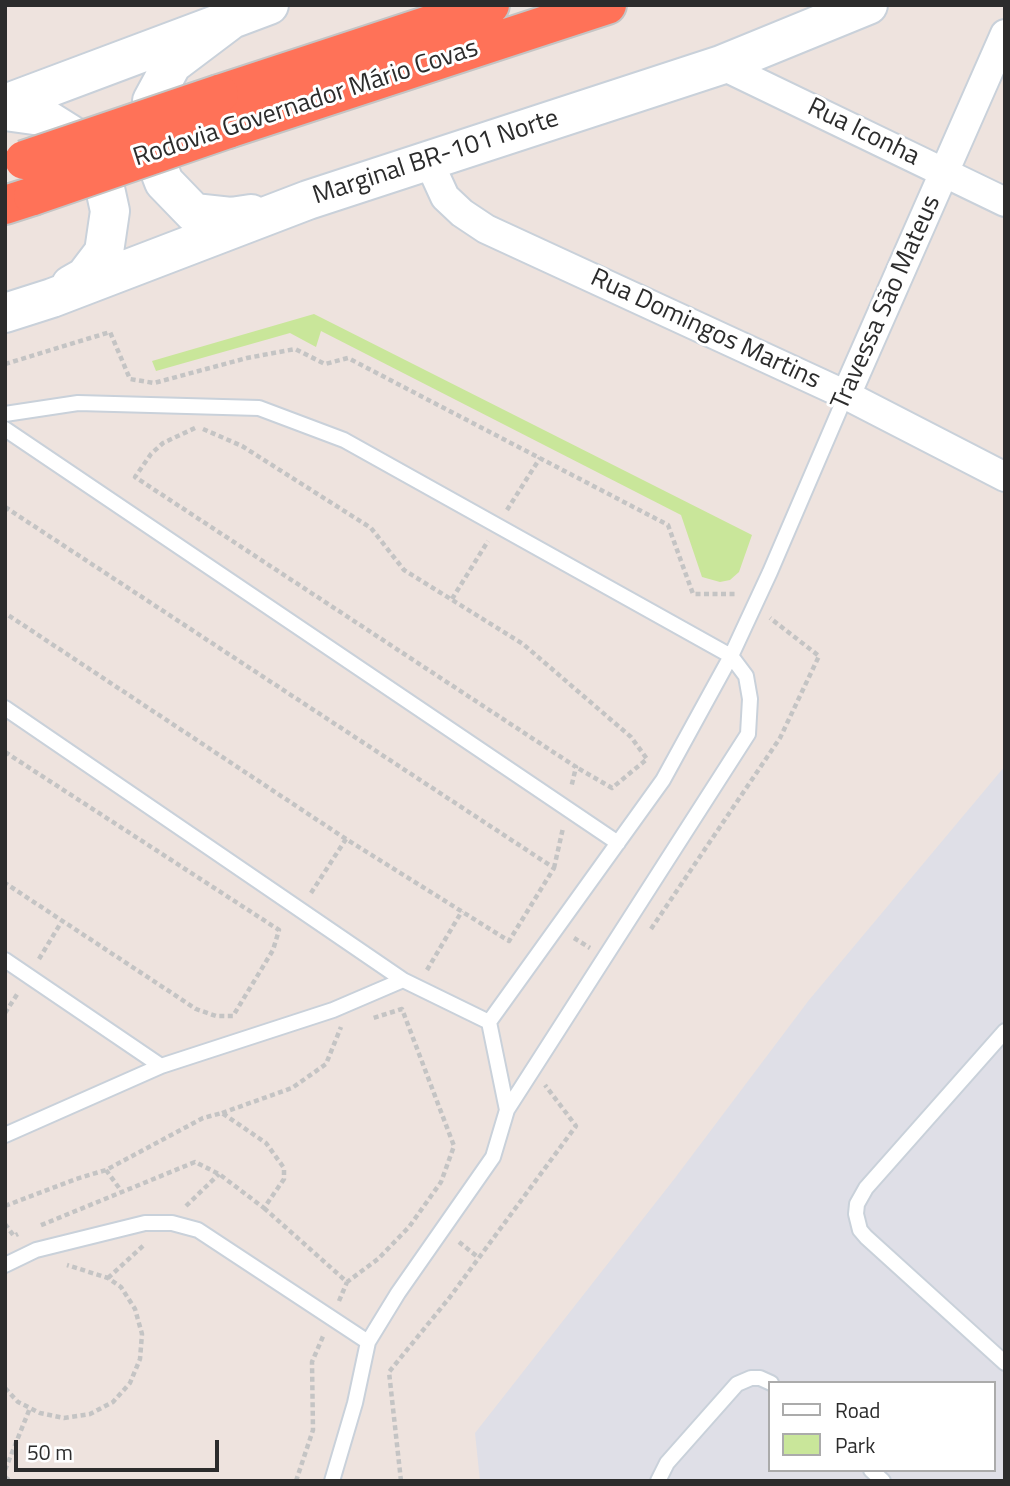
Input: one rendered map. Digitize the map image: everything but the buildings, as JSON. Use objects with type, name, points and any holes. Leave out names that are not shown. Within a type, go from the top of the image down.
[{"type":"highway","name":"Rodovia Governador Mário Covas","points":[[17,181],[223,111],[489,5]]},
{"type":"highway","name":"Rodovia Governador Mário Covas","points":[[223,111],[607,5]]},
{"type":"main road","points":[[5,104],[270,5]]},
{"type":"main road","name":"Marginal BR-101 Norte","points":[[5,313],[52,298],[308,201],[721,65],[868,5]]},
{"type":"main road","points":[[233,18],[172,64],[152,101],[149,143],[164,182],[194,212],[219,216],[232,217],[308,201]]},
{"type":"main road","points":[[5,111],[41,116],[76,138],[101,170],[110,211],[104,251],[85,277],[52,298]]},
{"type":"street","name":"Travessa São Mateus","points":[[846,395],[1005,34]]},
{"type":"street","name":"Rua Iconha","points":[[721,65],[1005,202]]},
{"type":"street","name":"Rua Domingos Martins","points":[[428,160],[445,197],[462,213],[486,229],[846,395],[1005,477]]},
{"type":"lane","name":"Travessa São Mateus","points":[[489,1022],[663,780],[730,656],[770,572],[846,395]]},
{"type":"lane","points":[[5,414],[78,403],[258,408],[344,440],[730,656],[746,676],[750,699],[748,734],[507,1110],[493,1157],[398,1293],[368,1342],[355,1403],[332,1481]]},
{"type":"lane","points":[[5,429],[618,843]]},
{"type":"lane","points":[[5,708],[410,984],[489,1022],[507,1110]]},
{"type":"lane","points":[[5,960],[161,1066]]},
{"type":"lane","points":[[5,1135],[161,1066],[410,984]]},
{"type":"lane","points":[[1005,1031],[866,1188],[857,1204],[856,1213],[860,1230],[866,1237],[1005,1363]]},
{"type":"lane","points":[[5,1265],[36,1250],[131,1226],[172,1223],[198,1230],[368,1342]]},
{"type":"lane","points":[[658,1481],[667,1463],[737,1384],[751,1378],[768,1382]]},
{"type":"path","points":[[198,426],[242,446],[371,528],[404,570],[523,644],[631,737],[647,759],[612,788],[576,767],[135,477],[151,454],[163,443],[198,426]]},
{"type":"path","points":[[5,507],[554,868]]},
{"type":"path","points":[[5,613],[346,839],[509,942],[554,868],[565,817]]},
{"type":"path","points":[[5,752],[279,930]]},
{"type":"path","points":[[570,792],[576,767]]},
{"type":"path","points":[[5,884],[197,1009],[216,1016],[233,1016],[273,950],[279,930],[300,910],[346,839]]},
{"type":"path","points":[[296,1481],[313,1430],[312,1362],[347,1282],[378,1259],[409,1227],[441,1182],[454,1146],[402,1009],[410,984],[462,911]]},
{"type":"path","points":[[366,1020],[402,1009]]},
{"type":"path","points":[[5,1206],[76,1178],[106,1170],[203,1118],[292,1088],[326,1064],[341,1027],[353,1023]]},
{"type":"path","points":[[222,1113],[266,1143],[284,1168],[284,1179],[264,1208]]},
{"type":"path","points":[[38,1226],[195,1162],[219,1174],[264,1208],[347,1282]]},
{"type":"path","points":[[106,1170],[122,1192]]},
{"type":"path","points":[[5,1224],[14,1236],[26,1231]]},
{"type":"path","points":[[5,1388],[18,1402],[40,1413],[64,1418],[90,1414],[113,1402],[130,1383],[140,1359],[142,1334],[135,1309],[121,1287],[108,1278],[70,1265],[60,1265]]},
{"type":"path","points":[[5,1470],[30,1408]]},
{"type":"path","points":[[5,1477],[10,1481]]},
{"type":"shaded area","points":[[1005,766],[1005,1481],[480,1481],[475,1433],[675,1178],[809,1000]]},
{"type":"green space","points":[[314,314],[752,535],[739,572],[730,580],[720,582],[702,577],[681,515],[321,331],[316,347],[290,333],[156,371],[152,361]]}]
